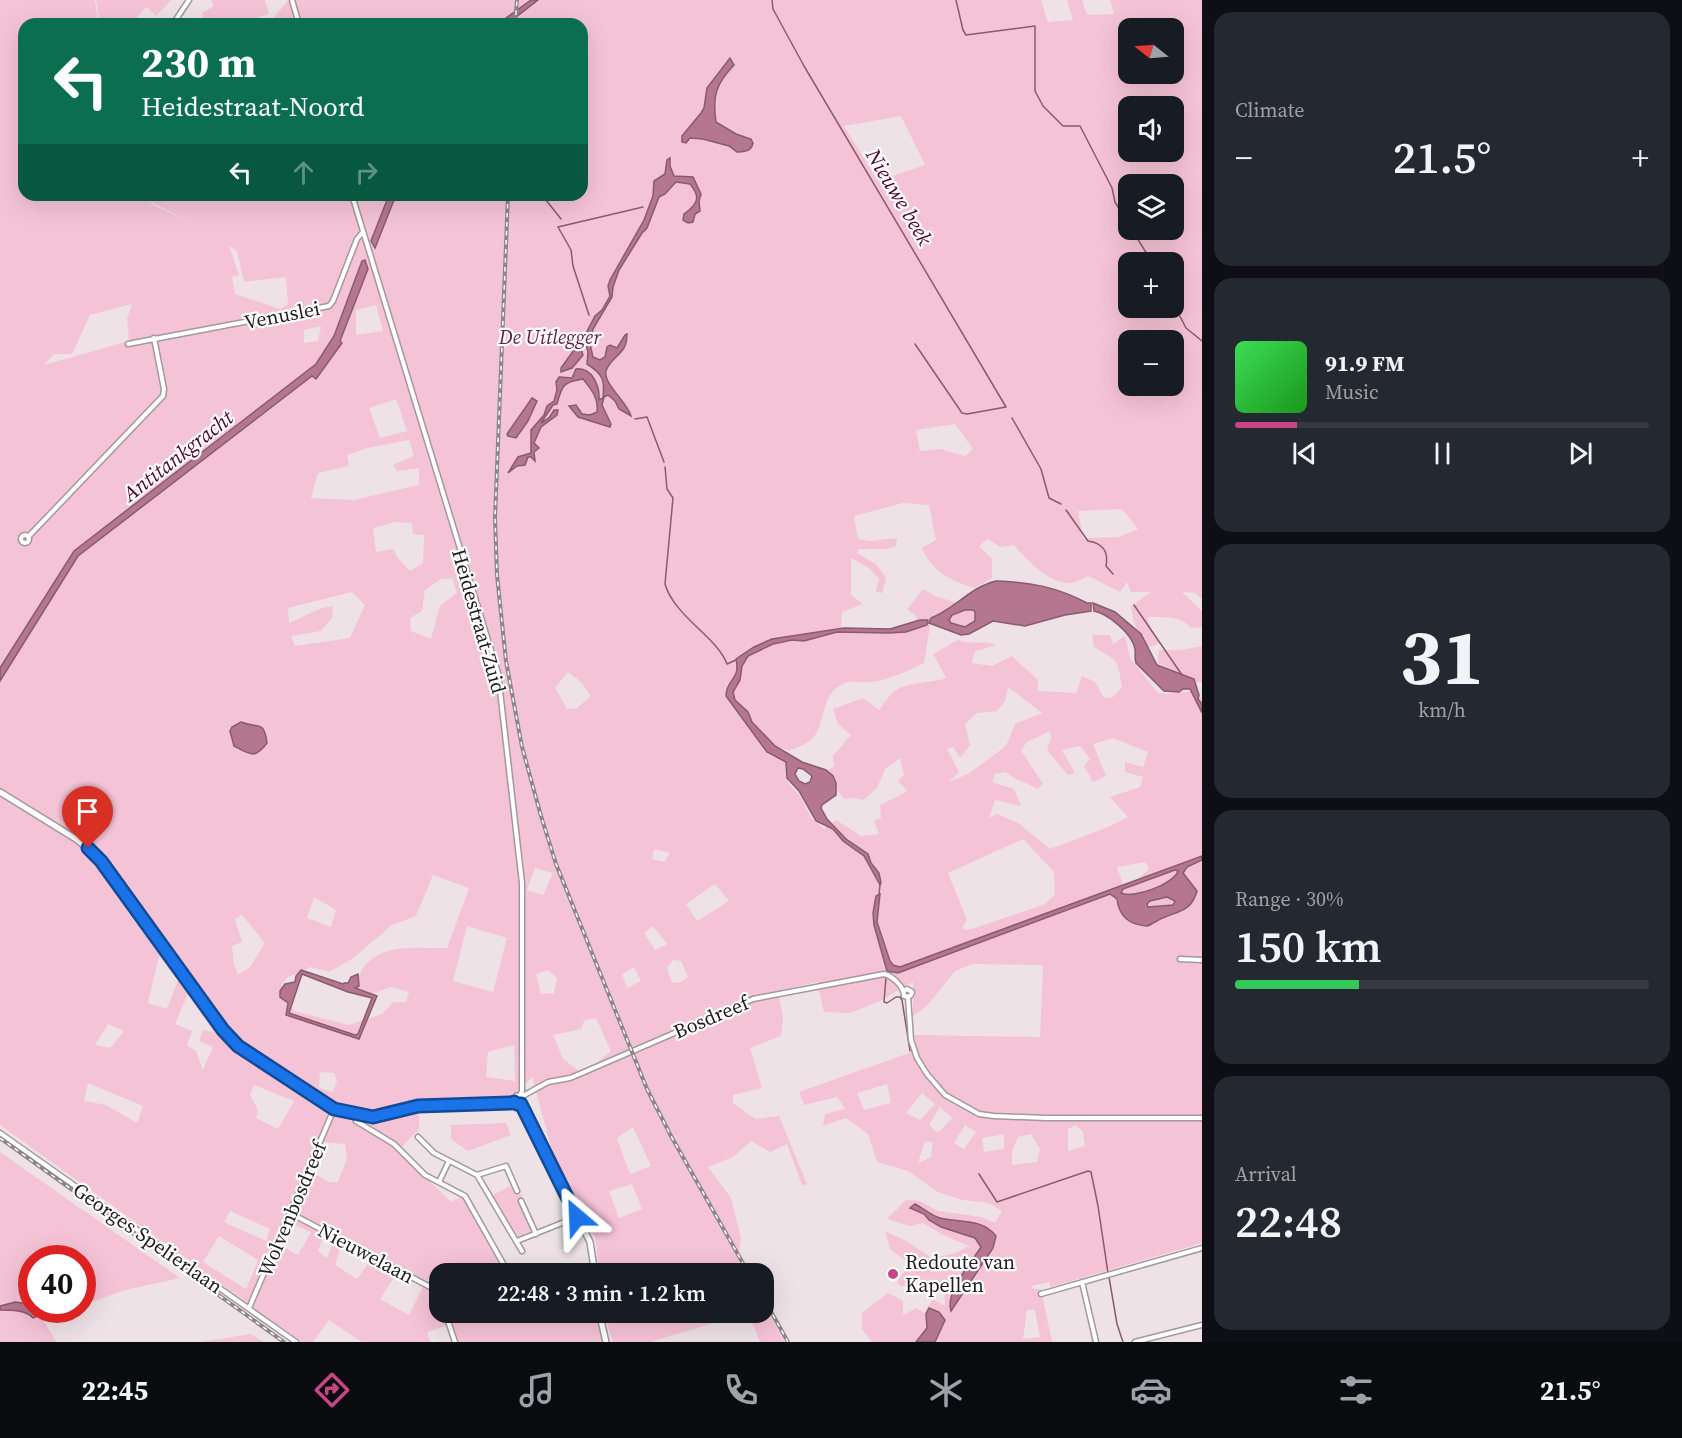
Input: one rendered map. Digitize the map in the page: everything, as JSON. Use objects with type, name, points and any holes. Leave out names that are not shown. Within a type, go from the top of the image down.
[{"type":"street","points":[[177,18],[189,0]]},
{"type":"street","points":[[292,0],[297,18]]},
{"type":"street","name":"Heidestraat-Zuid","points":[[354,201],[498,673],[522,883],[521,1099]]},
{"type":"street","name":"Venuslei","points":[[128,344],[329,306],[357,239],[363,232]]},
{"type":"street","points":[[28,537],[163,396],[164,389],[154,338]]},
{"type":"street","points":[[0,792],[76,839],[97,856],[230,1040],[334,1109],[370,1118],[418,1106],[514,1102],[517,1104],[521,1099],[590,1242],[593,1263]]},
{"type":"street","points":[[1180,959],[1202,960]]},
{"type":"street","name":"Bosdreef","points":[[521,1099],[548,1082],[570,1078],[761,996],[877,974],[888,974],[904,991],[907,989],[912,992],[908,997],[911,1040],[917,1058],[927,1074],[945,1095],[979,1114],[1046,1118],[1202,1118]]},
{"type":"street","name":"Wolvenbosdreef","points":[[249,1308],[334,1109]]},
{"type":"street","points":[[356,1121],[394,1144],[424,1175],[465,1196],[503,1263]]},
{"type":"street","name":"Georges Spelierlaan","points":[[0,1133],[296,1342]]},
{"type":"street","points":[[418,1137],[434,1153],[477,1175],[522,1251]]},
{"type":"street","points":[[439,1182],[449,1161]]},
{"type":"street","points":[[477,1175],[506,1166],[517,1191]]},
{"type":"street","points":[[521,1201],[536,1234]]},
{"type":"street","name":"Nieuwelaan","points":[[290,1213],[429,1286]]},
{"type":"street","points":[[517,1241],[577,1217]]},
{"type":"street","points":[[1041,1294],[1202,1248]]},
{"type":"street","points":[[1082,1282],[1096,1342]]},
{"type":"street","points":[[449,1323],[455,1342]]},
{"type":"street","points":[[602,1323],[606,1342]]},
{"type":"street","points":[[1136,1342],[1202,1325]]},
{"type":"street","points":[[1161,1336],[1163,1342]]},
{"type":"green space","name":"De Uitlegger","points":[[0,0],[95,0],[97,18],[18,18],[18,201],[151,201],[153,205],[188,221],[152,201],[588,201],[588,18],[274,18],[288,0],[1041,0],[1048,22],[1073,20],[1067,0],[1082,0],[1087,15],[1114,14],[1110,0],[1202,0],[1202,599],[1195,593],[1182,592],[1202,611],[1202,627],[1191,628],[1182,621],[1171,618],[1147,617],[1160,643],[1149,647],[1137,628],[1131,606],[1151,592],[1131,592],[1127,582],[1120,592],[1089,576],[1072,583],[1059,581],[1044,574],[1014,545],[1000,547],[988,539],[979,546],[992,559],[992,578],[975,588],[958,582],[937,569],[922,548],[936,540],[929,505],[903,503],[854,516],[858,539],[870,541],[897,538],[896,546],[887,549],[859,549],[857,553],[876,564],[886,578],[882,593],[876,592],[879,579],[869,568],[851,558],[851,595],[863,604],[842,612],[841,629],[912,626],[917,617],[907,609],[923,589],[935,596],[957,603],[948,611],[931,619],[924,663],[885,679],[848,682],[836,688],[826,703],[816,735],[805,744],[789,751],[766,742],[768,754],[788,764],[788,783],[801,797],[811,818],[824,829],[836,820],[861,836],[879,834],[874,821],[881,818],[880,805],[908,791],[898,781],[904,775],[900,758],[885,769],[877,788],[864,800],[844,799],[835,787],[828,771],[834,766],[833,756],[851,735],[838,724],[833,709],[863,698],[879,710],[895,691],[901,688],[946,678],[933,654],[958,640],[997,645],[975,651],[972,663],[992,666],[1012,656],[1038,680],[1038,691],[1076,693],[1082,676],[1095,682],[1104,698],[1113,697],[1122,687],[1118,666],[1113,659],[1094,647],[1092,635],[1110,635],[1113,644],[1125,636],[1130,658],[1158,693],[1193,691],[1202,698],[1202,1243],[1050,1287],[1049,1282],[1032,1286],[1033,1289],[1041,1289],[1052,1342],[872,1342],[862,1329],[862,1313],[888,1293],[903,1301],[903,1315],[917,1308],[924,1313],[933,1299],[945,1306],[944,1290],[924,1288],[919,1277],[902,1287],[897,1283],[909,1263],[890,1249],[885,1231],[908,1242],[932,1258],[956,1253],[969,1246],[923,1223],[910,1226],[887,1219],[906,1200],[920,1201],[938,1211],[982,1217],[995,1223],[1002,1211],[989,1203],[963,1200],[938,1192],[908,1171],[877,1162],[868,1134],[846,1118],[823,1126],[825,1114],[845,1109],[837,1097],[804,1105],[799,1092],[912,1052],[913,1035],[1040,1037],[1043,965],[973,964],[955,971],[926,1007],[913,1016],[913,982],[880,1001],[850,1013],[824,1012],[817,982],[778,991],[783,1019],[781,1036],[750,1048],[762,1088],[733,1095],[733,1103],[755,1119],[779,1116],[807,1184],[802,1185],[787,1144],[770,1152],[751,1141],[733,1157],[708,1167],[731,1198],[741,1238],[738,1258],[741,1263],[599,1263],[595,1237],[559,1176],[532,1077],[511,1100],[419,1107],[419,1129],[401,1148],[390,1139],[389,1142],[451,1202],[462,1196],[499,1263],[429,1263],[429,1323],[448,1323],[449,1325],[427,1332],[430,1342],[362,1342],[329,1320],[313,1342],[302,1342],[0,1125]],"holes":[[[901,116],[925,165],[878,181],[844,126]],[[229,246],[237,251],[244,282],[286,277],[288,304],[280,309],[235,294],[232,277],[239,275]],[[132,304],[127,319],[129,341],[44,365],[54,354],[72,354],[90,315]],[[376,305],[383,331],[356,335],[356,310]],[[321,326],[318,341],[304,343],[304,330]],[[396,399],[407,431],[380,438],[369,408]],[[955,424],[973,449],[965,456],[940,449],[920,451],[916,430]],[[409,440],[414,456],[393,465],[397,471],[419,468],[419,485],[354,500],[311,498],[318,473],[349,466],[347,455],[367,448]],[[1122,509],[1138,529],[1119,537],[1083,538],[1078,511]],[[396,522],[412,523],[413,534],[424,535],[423,563],[410,571],[393,549],[376,552],[373,528]],[[452,578],[457,593],[440,606],[431,639],[411,631],[410,618],[422,611],[425,590],[441,579]],[[352,592],[365,605],[350,638],[295,646],[291,636],[321,631],[332,618],[333,606],[322,608],[289,623],[288,608]],[[568,672],[581,682],[591,696],[577,708],[567,709],[555,688]],[[1008,687],[1042,713],[1015,724],[1006,746],[968,774],[949,782],[959,772],[947,749],[953,747],[960,758],[970,745],[965,724],[977,713],[997,711],[1005,701]],[[238,723],[265,729],[267,740],[258,752],[252,755],[233,745],[232,739]],[[1050,731],[1051,738],[1047,750],[1068,775],[1075,773],[1062,750],[1080,746],[1090,759],[1084,766],[1093,782],[1106,776],[1093,744],[1113,738],[1148,752],[1143,767],[1125,762],[1125,772],[1143,777],[1140,787],[1110,797],[1128,817],[1106,828],[1050,849],[1018,823],[997,814],[989,818],[995,800],[1021,806],[1014,789],[992,782],[995,774],[1006,772],[1037,789],[1043,784],[1021,750],[1027,742]],[[1023,839],[1054,872],[1055,894],[1045,904],[975,928],[965,930],[962,928],[967,920],[948,873]],[[654,849],[670,853],[664,862],[652,859]],[[1145,862],[1149,869],[1124,887],[1117,867]],[[535,868],[553,873],[543,895],[527,890]],[[433,875],[469,888],[447,948],[401,948],[389,951],[379,954],[362,970],[356,988],[368,995],[391,987],[409,992],[406,1002],[393,1002],[382,1014],[349,1025],[294,1011],[281,985],[288,977],[311,967],[329,972],[352,959],[392,925],[416,916]],[[715,884],[729,901],[697,921],[686,904]],[[314,897],[336,910],[331,927],[307,918]],[[242,915],[265,943],[250,967],[238,975],[232,946],[242,942],[235,919]],[[467,926],[507,938],[493,992],[453,981]],[[653,926],[667,944],[655,950],[644,933]],[[159,956],[178,980],[167,1009],[148,1003]],[[673,960],[681,961],[688,977],[680,982],[672,983],[667,968]],[[634,967],[641,981],[627,988],[622,974]],[[548,970],[557,978],[554,993],[541,994],[536,974]],[[188,994],[214,1032],[203,1030],[199,1041],[213,1047],[203,1070],[196,1051],[187,1045],[192,1031],[175,1024]],[[596,1018],[611,1051],[594,1065],[579,1071],[563,1059],[553,1035],[581,1029],[585,1020]],[[108,1024],[124,1031],[110,1048],[95,1045]],[[514,1045],[515,1081],[486,1077],[488,1052]],[[320,1072],[334,1073],[337,1081],[333,1092],[319,1088]],[[88,1083],[143,1106],[137,1123],[106,1105],[84,1101]],[[887,1084],[891,1103],[864,1110],[857,1093]],[[254,1085],[294,1101],[278,1129],[256,1118],[258,1110],[250,1095]],[[922,1093],[935,1104],[920,1120],[906,1113]],[[940,1107],[952,1118],[938,1133],[929,1125]],[[965,1125],[976,1132],[964,1149],[954,1143]],[[1076,1125],[1083,1132],[1085,1146],[1068,1151],[1068,1129]],[[633,1127],[651,1166],[630,1174],[617,1138]],[[1004,1134],[1004,1149],[984,1152],[982,1138]],[[1031,1134],[1040,1149],[1037,1162],[1012,1165],[1012,1151],[1018,1137]],[[925,1141],[933,1142],[931,1157],[918,1163]],[[324,1142],[345,1144],[347,1159],[338,1182],[329,1182],[311,1172]],[[632,1184],[642,1209],[619,1218],[609,1191]],[[230,1211],[270,1229],[266,1241],[224,1222]],[[292,1224],[311,1232],[298,1255],[282,1246]],[[325,1233],[335,1237],[327,1258],[318,1251]],[[219,1236],[258,1260],[246,1289],[203,1262]],[[342,1242],[372,1258],[357,1279],[335,1265]],[[399,1270],[424,1285],[409,1315],[380,1299]],[[1027,1310],[1035,1310],[1040,1337],[1023,1339]]]},
{"type":"green space","points":[[96,0],[171,0],[156,16],[147,7],[136,18],[99,18]]},
{"type":"green space","points":[[211,0],[265,0],[269,14],[257,18],[202,18],[202,13],[214,6]]},
{"type":"green space","points":[[965,610],[975,612],[975,621],[965,627],[951,623],[949,620],[952,615]]},
{"type":"green space","points":[[1202,646],[1202,682],[1196,682],[1158,663],[1159,650],[1182,650]]},
{"type":"green space","points":[[506,1123],[511,1135],[468,1151],[451,1139],[451,1125]]},
{"type":"green space","points":[[0,1152],[180,1278],[125,1290],[96,1300],[96,1245],[18,1245],[18,1323],[45,1323],[56,1342],[0,1342]]},
{"type":"green space","points":[[510,1186],[515,1196],[521,1194],[523,1197],[518,1200],[531,1231],[518,1237],[493,1195]]},
{"type":"green space","points":[[774,1322],[785,1342],[760,1342],[752,1323]]},
{"type":"green space","points":[[452,1323],[598,1323],[602,1342],[458,1342]]},
{"type":"green space","points":[[607,1323],[714,1323],[650,1342],[613,1342]]},
{"type":"green space","points":[[251,1334],[264,1342],[201,1342]]},
{"type":"shaded area","points":[[531,0],[538,0],[515,18],[506,18]]},
{"type":"shaded area","points":[[730,58],[734,65],[723,78],[715,98],[716,122],[736,134],[751,139],[753,143],[751,148],[737,152],[729,146],[703,139],[690,138],[686,143],[682,142],[682,136],[704,108],[707,88]]},
{"type":"shaded area","points":[[670,158],[674,176],[693,177],[701,194],[700,211],[695,214],[693,222],[688,223],[683,220],[684,214],[695,204],[697,197],[690,184],[676,182],[659,197],[647,228],[619,270],[612,297],[593,329],[590,344],[593,357],[600,360],[605,357],[607,347],[610,345],[617,348],[627,334],[624,348],[609,365],[606,376],[631,416],[619,409],[608,395],[604,397],[602,405],[611,424],[610,427],[578,417],[569,406],[576,405],[582,414],[590,415],[597,412],[596,398],[583,379],[572,381],[562,388],[557,404],[553,405],[541,423],[549,418],[554,410],[558,410],[557,415],[541,427],[534,443],[539,448],[534,452],[535,461],[528,457],[525,465],[517,466],[508,473],[518,457],[531,453],[531,430],[544,415],[547,406],[554,401],[557,390],[556,382],[559,377],[572,378],[576,369],[582,369],[594,378],[599,400],[603,398],[602,378],[587,364],[588,352],[584,337],[595,316],[602,310],[610,296],[608,286],[610,280],[644,220],[653,196],[654,181],[665,174],[667,160]]},
{"type":"shaded area","points":[[387,201],[394,201],[375,248],[371,241]]},
{"type":"shaded area","name":"Antitankgracht","points":[[365,260],[368,269],[340,341],[342,343],[316,379],[312,376],[78,556],[0,681],[0,668],[74,551],[316,364],[334,336],[362,261]]},
{"type":"shaded area","points":[[579,343],[583,355],[572,368],[561,372],[561,368]]},
{"type":"shaded area","points":[[532,398],[537,401],[528,421],[516,438],[508,436],[507,434]]},
{"type":"shaded area","points":[[996,581],[1043,586],[1091,603],[1091,611],[1065,615],[1025,626],[993,621],[969,634],[961,635],[929,623],[931,618],[987,584]],"holes":[[[965,610],[973,610],[975,621],[965,627],[951,623],[949,620],[952,615]]]},
{"type":"shaded area","points":[[1093,603],[1115,612],[1141,634],[1157,665],[1194,679],[1198,699],[1202,704],[1202,713],[1190,689],[1183,689],[1179,692],[1164,691],[1136,663],[1135,649],[1129,637],[1112,620],[1094,611]]},
{"type":"shaded area","points":[[920,620],[928,620],[927,625],[906,632],[837,632],[804,641],[792,640],[773,644],[748,656],[742,666],[740,680],[733,692],[735,700],[748,712],[752,722],[775,746],[802,762],[826,770],[833,776],[836,783],[836,795],[821,808],[827,819],[846,839],[868,854],[871,863],[879,873],[880,885],[864,856],[843,841],[833,829],[816,821],[799,791],[787,778],[786,762],[767,752],[726,696],[728,686],[737,671],[736,659],[772,639],[844,628],[890,629]],"holes":[[[798,768],[812,776],[810,782],[805,784],[799,781],[795,774]]]},
{"type":"shaded area","points":[[241,722],[259,726],[264,731],[267,743],[259,752],[252,754],[234,746],[230,731],[232,727]]},
{"type":"shaded area","points":[[1202,856],[1202,860],[1187,867],[1183,873],[1197,891],[1189,906],[1147,926],[1135,924],[1126,919],[1120,911],[1117,899],[1110,894],[898,973],[887,971],[874,925],[873,913],[876,896],[880,894],[877,922],[890,961],[893,965],[900,967]],"holes":[[[1175,870],[1178,871],[1169,881],[1152,889],[1134,894],[1121,893],[1123,889]],[[1167,897],[1175,901],[1173,905],[1148,907],[1147,904],[1150,901]]]},
{"type":"shaded area","points":[[301,970],[343,984],[348,983],[351,977],[358,974],[359,986],[355,988],[377,996],[359,1039],[286,1015],[288,1003],[280,997],[280,991],[285,984],[295,982]],"holes":[[[302,974],[348,992],[372,998],[358,1034],[355,1035],[289,1013]]]},
{"type":"shaded area","points":[[915,1204],[940,1218],[984,1226],[996,1236],[993,1248],[951,1311],[950,1303],[955,1287],[981,1247],[975,1238],[941,1227],[924,1214],[910,1208]]},
{"type":"shaded area","points":[[18,1302],[18,1311],[0,1310],[0,1306]]},
{"type":"shaded area","points":[[929,1308],[939,1312],[945,1320],[935,1342],[916,1342],[927,1328],[926,1314]]},
{"type":"waterway","name":"Nieuwe beek","points":[[772,0],[773,9],[804,66],[1006,407],[962,413],[915,344]]},
{"type":"waterway","points":[[956,0],[966,35],[1035,26],[1035,91],[1043,106],[1063,126],[1080,126],[1112,188],[1118,207]]},
{"type":"waterway","points":[[547,201],[561,219]]},
{"type":"waterway","points":[[589,315],[573,266],[571,250],[558,227],[643,207]]},
{"type":"waterway","points":[[1138,240],[1146,252]]},
{"type":"waterway","points":[[1181,318],[1186,328],[1202,341]]},
{"type":"waterway","points":[[635,419],[647,417],[664,462]]},
{"type":"waterway","name":"Nieuwe beek","points":[[1012,418],[1041,469],[1049,498],[1061,504]]},
{"type":"waterway","points":[[665,467],[667,489],[673,498],[665,584],[677,606],[715,645],[727,664],[736,660]]},
{"type":"waterway","name":"Nieuwe beek","points":[[1066,510],[1088,541],[1101,546],[1105,552],[1106,566],[1113,574]]},
{"type":"waterway","name":"Nieuwe beek","points":[[1134,605],[1182,675]]},
{"type":"waterway","points":[[879,894],[880,885]]},
{"type":"waterway","points":[[886,977],[884,1002],[887,1003],[896,997],[902,1000],[910,1051]]},
{"type":"waterway","points":[[979,1174],[997,1202],[1088,1171],[1091,1172],[1108,1273]]},
{"type":"waterway","points":[[1109,1277],[1117,1324],[1123,1342]]},
{"type":"railway","points":[[516,18],[517,0]]},
{"type":"railway","points":[[508,201],[495,518],[497,575],[506,661],[522,747],[556,864],[647,1089],[743,1263]]},
{"type":"railway","points":[[0,1138],[284,1342]]},
{"type":"railway","points":[[774,1317],[788,1342]]},
{"type":"place","name":"Redoute van Kapellen","points":[[893,1274]]},
{"type":"route","points":[[88,848],[101,861],[230,1040],[334,1109],[366,1117],[428,1105],[514,1102],[521,1104],[577,1217]]}]
